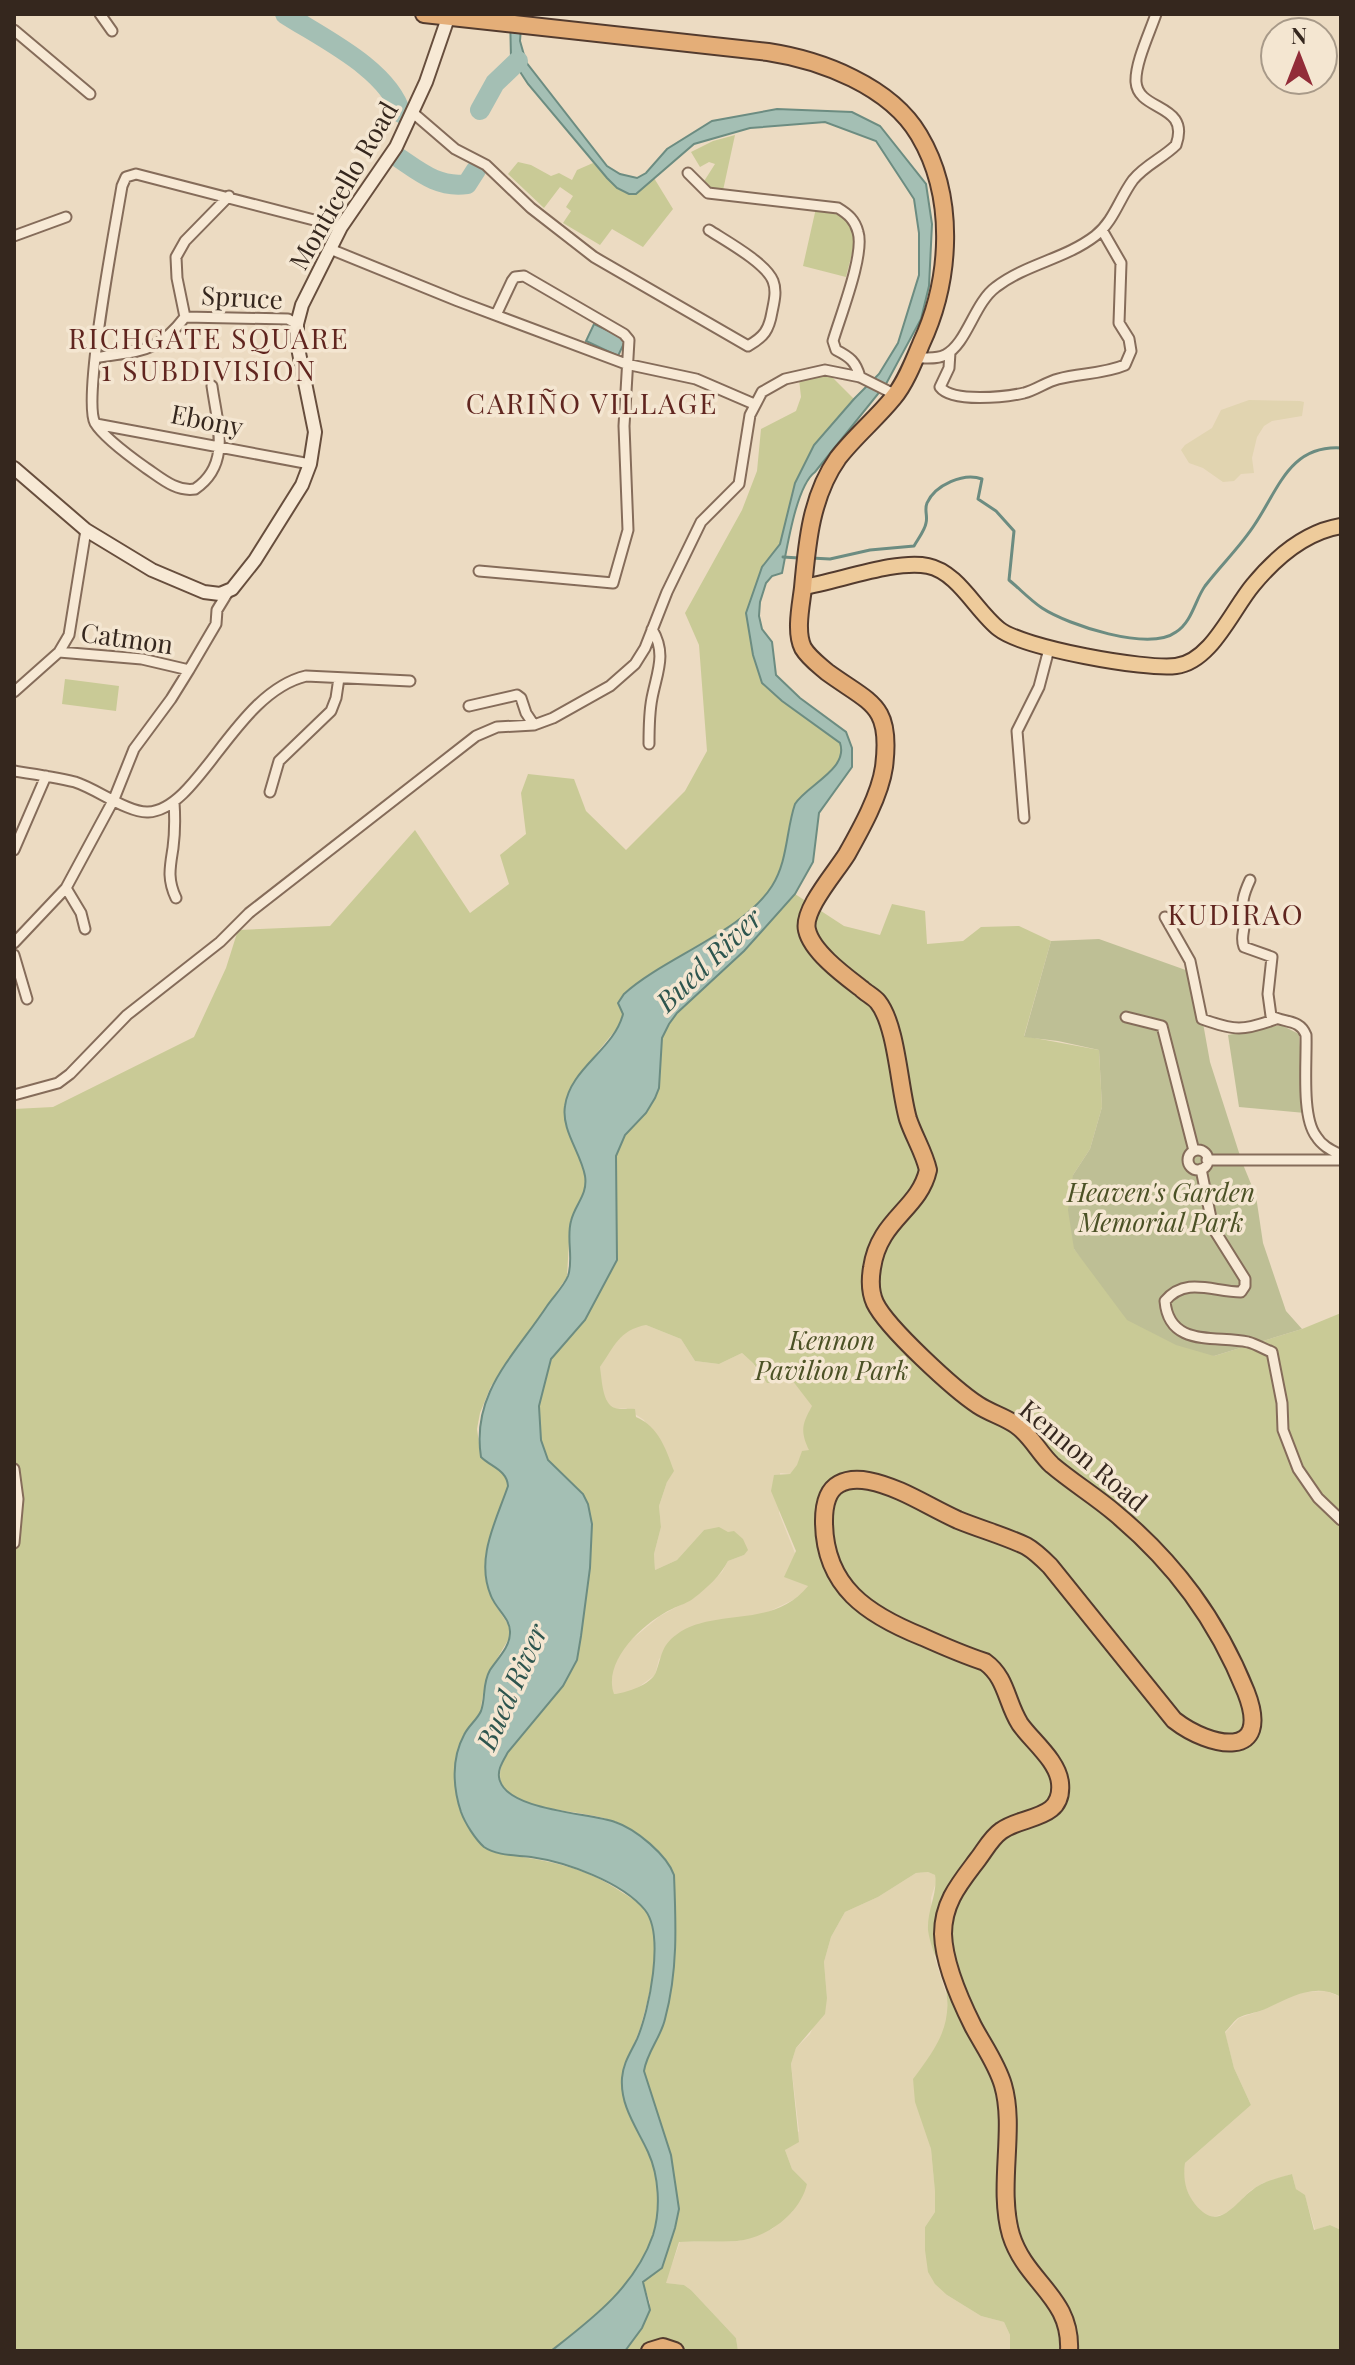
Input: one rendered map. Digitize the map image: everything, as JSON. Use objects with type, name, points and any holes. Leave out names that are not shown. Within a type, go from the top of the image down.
[{"type":"highway","name":"Kennon Road","points":[[424,14],[472,21],[559,24],[795,57],[816,64],[874,91],[897,109],[918,134],[940,190],[945,219],[944,258],[930,324],[892,394],[838,458],[813,512],[800,628],[802,646],[817,664],[866,697],[880,712],[885,727],[883,769],[871,803],[848,852],[807,914],[807,931],[822,956],[878,1002],[890,1030],[909,1121],[928,1170],[921,1189],[886,1230],[876,1247],[871,1280],[876,1304],[885,1318],[952,1386],[981,1407],[1015,1423],[1050,1463],[1114,1512],[1179,1575],[1206,1611],[1252,1710],[1250,1731],[1244,1739],[1233,1744],[1190,1733],[1174,1720],[1050,1566],[1026,1546],[869,1481],[846,1480],[829,1492],[824,1517],[825,1535],[831,1562],[847,1590],[864,1609],[898,1627],[985,1662],[997,1671],[1018,1721],[1054,1767],[1061,1782],[1053,1808],[1044,1815],[1000,1831],[990,1843],[954,1890],[943,1929],[952,1974],[971,2023],[1003,2084],[1006,2204],[1012,2237],[1028,2269],[1063,2312],[1069,2351]]},
{"type":"highway","points":[[650,2351],[663,2347],[675,2351]]},
{"type":"main road","name":"Monticello Road","points":[[228,592],[255,560],[302,485],[310,464],[315,432],[300,366],[297,324],[302,305],[341,227],[396,147],[439,48],[448,18]]},
{"type":"main road","points":[[14,468],[86,530],[177,582],[204,592],[228,592]]},
{"type":"main road","points":[[803,587],[898,566],[929,566],[950,578],[1011,638],[1049,649],[1161,667],[1178,666],[1194,661],[1210,646],[1254,583],[1302,539],[1318,531],[1341,526]]},
{"type":"street","points":[[100,14],[112,31]]},
{"type":"street","points":[[1102,230],[1121,263],[1119,323],[1129,339],[1131,351],[1125,365],[1058,379],[1028,392],[1008,396],[961,396],[944,392],[940,387],[949,368],[950,352],[985,297],[1007,279],[1073,250],[1102,230],[1135,178],[1173,149],[1178,141],[1177,121],[1144,96],[1136,84],[1156,14]]},
{"type":"street","points":[[14,30],[90,94]]},
{"type":"street","points":[[412,112],[455,149],[486,165],[531,208],[594,257],[748,346],[763,338],[769,326],[775,297],[773,281],[753,260],[709,230]]},
{"type":"street","points":[[688,173],[708,193],[838,208],[852,219],[860,242],[859,254],[833,341],[836,350],[850,357],[864,379]]},
{"type":"street","points":[[212,386],[220,455],[214,469],[199,487],[183,490],[134,460],[96,424],[91,398],[95,358],[122,186],[126,177],[136,174],[341,227]]},
{"type":"street","points":[[95,358],[155,347],[170,336],[185,317],[176,257],[185,241],[229,196]]},
{"type":"street","points":[[14,236],[66,217]]},
{"type":"street","points":[[330,249],[626,364],[696,379],[754,404]]},
{"type":"street","points":[[479,571],[613,583],[628,530],[624,426],[629,345],[624,334],[524,276],[515,277],[512,281],[496,315]]},
{"type":"street","name":"Spruce","points":[[185,317],[288,319],[297,324]]},
{"type":"street","points":[[914,358],[938,358],[950,352]]},
{"type":"street","points":[[14,1095],[58,1083],[70,1074],[127,1015],[220,942],[249,913],[476,736],[497,727],[534,725],[566,712],[624,677],[645,648],[701,522],[739,484],[754,404],[771,385],[816,370],[864,379],[892,394]]},
{"type":"street","name":"Ebony","points":[[96,424],[310,464]]},
{"type":"street","points":[[14,692],[59,652],[71,626],[86,530]]},
{"type":"street","points":[[14,943],[66,888],[114,799],[134,749],[189,670],[216,624],[217,610],[228,592]]},
{"type":"street","points":[[649,744],[652,699],[661,660],[658,638],[652,629]]},
{"type":"street","points":[[1024,818],[1017,731],[1039,687],[1049,649]]},
{"type":"street","name":"Catmon","points":[[59,652],[142,659],[189,670]]},
{"type":"street","points":[[14,771],[75,782],[114,799],[128,809],[152,812],[174,802],[242,719],[261,700],[291,679],[306,676],[410,681]]},
{"type":"street","points":[[270,792],[279,761],[331,711],[339,678]]},
{"type":"street","points":[[469,706],[517,695],[534,725]]},
{"type":"street","points":[[14,850],[46,776]]},
{"type":"street","points":[[174,802],[173,847],[168,866],[176,898]]},
{"type":"street","points":[[1250,880],[1241,901],[1242,942],[1244,947],[1272,957],[1268,994],[1271,1016],[1299,1024],[1304,1029],[1308,1112],[1313,1133],[1325,1147],[1341,1158]]},
{"type":"street","points":[[66,888],[81,913],[85,929]]},
{"type":"street","points":[[1165,917],[1190,961],[1202,1019],[1232,1030],[1251,1028],[1276,1019]]},
{"type":"street","points":[[14,955],[27,999]]},
{"type":"street","points":[[1126,1017],[1162,1026],[1194,1151]]},
{"type":"street","points":[[1341,1158],[1204,1164],[1194,1169],[1189,1165],[1189,1155],[1194,1151],[1203,1152],[1204,1164],[1213,1228],[1245,1279],[1245,1286],[1241,1292],[1188,1286],[1165,1301],[1174,1325],[1184,1334],[1248,1342],[1272,1352],[1282,1403],[1283,1430],[1298,1469],[1318,1498],[1341,1520]]},
{"type":"street","points":[[14,1469],[18,1499],[14,1543]]},
{"type":"shaded area","points":[[1249,400],[1304,402],[1302,416],[1272,421],[1264,426],[1257,437],[1252,458],[1254,473],[1241,474],[1234,481],[1223,482],[1203,468],[1189,463],[1181,450],[1185,445],[1212,428],[1221,410]]},
{"type":"shaded area","points":[[646,1325],[681,1339],[695,1361],[719,1364],[742,1353],[753,1363],[759,1375],[792,1380],[813,1406],[809,1412],[810,1450],[802,1452],[798,1465],[790,1474],[780,1473],[779,1513],[808,1586],[799,1597],[764,1614],[698,1624],[659,1659],[655,1675],[632,1692],[613,1694],[610,1673],[625,1645],[660,1616],[695,1597],[722,1572],[728,1561],[744,1555],[728,1532],[704,1530],[677,1560],[655,1570],[654,1554],[661,1527],[659,1506],[667,1482],[644,1420],[626,1408],[616,1409],[607,1403],[602,1393],[600,1367],[612,1345],[632,1327]]},
{"type":"shaded area","points":[[916,1873],[935,1875],[936,1882],[931,1898],[934,1955],[947,1997],[947,2022],[937,2047],[913,2080],[931,2149],[935,2192],[935,2212],[925,2227],[947,2295],[981,2316],[1004,2322],[1010,2335],[1010,2351],[738,2351],[736,2338],[691,2290],[684,2285],[665,2283],[680,2242],[739,2241],[772,2229],[792,2212],[807,2184],[792,2169],[785,2150],[799,2131],[791,2064],[796,2048],[810,2034],[827,1998],[824,1962],[831,1937],[845,1912],[878,1897]]},
{"type":"shaded area","points":[[1326,1991],[1341,1997],[1341,2230],[1330,2225],[1315,2230],[1305,2196],[1296,2189],[1292,2174],[1263,2183],[1228,2213],[1213,2217],[1202,2213],[1183,2181],[1185,2163],[1251,2105],[1234,2068],[1225,2033],[1239,2018],[1263,2010],[1284,1997]]},
{"type":"green space","points":[[735,135],[722,195],[701,186],[715,164],[709,162],[700,167],[691,152]]},
{"type":"green space","points":[[518,162],[551,176],[559,173],[572,180],[577,170],[593,163],[607,178],[640,191],[654,178],[673,209],[643,247],[612,229],[600,245],[563,223],[571,211],[566,207],[573,196],[560,187],[544,208],[508,174]]},
{"type":"green space","points":[[816,208],[844,215],[851,221],[854,239],[846,277],[803,266]]},
{"type":"green space","points":[[820,374],[831,376],[854,399],[814,445],[795,483],[780,544],[762,567],[746,613],[753,655],[762,683],[840,743],[841,752],[833,769],[795,804],[781,867],[771,887],[738,920],[634,987],[618,1003],[623,1014],[618,1027],[578,1076],[572,1137],[586,1186],[570,1224],[567,1277],[491,1386],[477,1429],[481,1457],[502,1472],[508,1486],[494,1523],[485,1558],[485,1572],[496,1606],[511,1635],[491,1669],[480,1713],[464,1733],[497,1853],[562,1865],[607,1883],[645,1909],[654,1928],[655,1955],[651,1985],[622,2080],[623,2097],[650,2156],[657,2188],[657,2218],[649,2244],[636,2269],[619,2291],[598,2313],[551,2351],[14,2351],[14,1109],[53,1107],[194,1037],[226,968],[238,930],[330,926],[415,830],[470,913],[509,884],[500,855],[526,834],[521,793],[528,774],[574,779],[586,811],[626,850],[685,791],[707,751],[699,645],[685,613],[742,510],[757,471],[761,429],[796,411],[801,397],[799,379]]},
{"type":"green space","points":[[65,679],[119,686],[116,711],[62,704]]},
{"type":"green space","name":"Kennon Pavilion Park","points":[[795,894],[844,926],[880,935],[892,904],[925,911],[927,944],[963,941],[981,927],[1019,926],[1051,941],[1024,1036],[1099,1050],[1102,1107],[1090,1149],[1073,1175],[1074,1249],[1102,1283],[1214,1356],[1302,1329],[1341,1313],[1341,1997],[1321,1991],[1301,1993],[1238,2018],[1225,2032],[1234,2068],[1251,2105],[1185,2163],[1184,2174],[1187,2190],[1195,2204],[1203,2212],[1218,2216],[1225,2214],[1260,2185],[1292,2174],[1296,2189],[1305,2195],[1314,2230],[1330,2225],[1341,2230],[1341,2351],[1010,2351],[1010,2335],[1004,2322],[981,2316],[935,2284],[928,2272],[925,2250],[925,2227],[935,2212],[931,2149],[915,2102],[913,2079],[938,2041],[947,2016],[946,1988],[928,1930],[936,1882],[935,1875],[928,1872],[916,1873],[878,1897],[845,1912],[831,1937],[824,1962],[825,2014],[796,2048],[791,2064],[799,2142],[785,2150],[792,2169],[807,2184],[797,2205],[781,2223],[748,2239],[679,2242],[666,2283],[684,2285],[691,2290],[736,2338],[738,2351],[625,2351],[642,2328],[650,2303],[643,2282],[662,2268],[679,2209],[671,2155],[644,2071],[663,2026],[672,1983],[674,1875],[619,1824],[605,1818],[538,1806],[518,1799],[505,1788],[500,1773],[508,1752],[577,1660],[590,1568],[592,1523],[588,1504],[548,1460],[541,1440],[539,1406],[551,1359],[585,1320],[617,1260],[616,1156],[625,1135],[646,1113],[659,1088],[662,1038],[677,1013],[744,951]],"holes":[[[646,1325],[681,1339],[695,1361],[719,1364],[742,1353],[767,1383],[792,1380],[812,1406],[803,1428],[809,1450],[802,1451],[790,1474],[774,1475],[771,1491],[796,1551],[784,1577],[808,1586],[794,1600],[778,1608],[707,1622],[676,1635],[667,1643],[656,1672],[649,1681],[614,1694],[614,1669],[638,1633],[661,1615],[694,1598],[713,1581],[728,1561],[744,1555],[748,1550],[743,1539],[734,1531],[728,1532],[719,1527],[704,1530],[677,1560],[655,1570],[654,1554],[661,1527],[659,1506],[674,1471],[661,1440],[651,1427],[636,1417],[635,1409],[617,1409],[607,1402],[600,1367],[618,1340],[637,1327]]]},
{"type":"green space","name":"Heaven's Garden Memorial Park","points":[[1099,939],[1194,973],[1210,1062],[1256,1196],[1263,1243],[1286,1311],[1302,1329],[1214,1356],[1176,1345],[1127,1320],[1074,1249],[1068,1210],[1073,1175],[1090,1149],[1102,1107],[1099,1050],[1024,1037],[1051,941]]},
{"type":"green space","points":[[1281,1025],[1299,1034],[1305,1113],[1239,1107],[1228,1035]]},
{"type":"water","name":"Bued River","points":[[510,14],[522,14],[520,41],[526,62],[607,166],[620,174],[637,178],[646,173],[667,149],[712,121],[777,109],[852,112],[880,126],[926,184],[932,224],[929,286],[921,319],[886,384],[808,479],[793,519],[782,573],[772,576],[766,583],[760,602],[759,616],[762,629],[772,642],[776,675],[800,698],[846,732],[852,748],[852,767],[819,813],[813,862],[795,894],[744,951],[677,1013],[662,1038],[659,1088],[646,1113],[625,1135],[616,1156],[617,1260],[585,1320],[551,1359],[539,1406],[541,1440],[548,1460],[583,1494],[588,1504],[592,1524],[590,1568],[577,1660],[563,1686],[508,1752],[499,1770],[500,1781],[507,1791],[534,1805],[623,1825],[658,1851],[674,1875],[672,1983],[663,2026],[644,2071],[671,2155],[679,2209],[662,2268],[643,2282],[650,2310],[642,2328],[625,2351],[551,2351],[597,2314],[624,2286],[645,2254],[656,2225],[655,2171],[626,2107],[622,2088],[626,2062],[646,2011],[653,1973],[654,1937],[645,1910],[622,1891],[608,1882],[560,1863],[489,1850],[474,1835],[461,1812],[455,1783],[457,1754],[466,1732],[481,1711],[488,1675],[506,1648],[510,1633],[508,1623],[493,1601],[485,1568],[489,1540],[508,1486],[502,1472],[481,1457],[482,1413],[498,1376],[568,1276],[570,1228],[585,1183],[583,1167],[565,1115],[565,1106],[575,1081],[618,1027],[623,1014],[618,1003],[624,994],[660,968],[723,931],[759,902],[772,886],[781,866],[795,804],[838,761],[840,743],[762,683],[753,655],[746,613],[762,567],[780,544],[795,483],[814,445],[879,374],[898,343],[919,275],[919,233],[914,199],[876,141],[825,122],[750,128],[694,144],[636,194],[617,188],[528,84],[511,58]]},
{"type":"water","points":[[594,324],[626,339],[618,356],[586,341]]},
{"type":"waterway","points":[[285,14],[335,44],[368,69],[383,82],[401,113]]},
{"type":"waterway","points":[[480,110],[495,83],[518,61]]},
{"type":"waterway","points":[[399,158],[431,178],[448,184],[467,184],[476,170]]},
{"type":"waterway","points":[[811,558],[830,559],[870,550],[914,546],[925,526],[926,506],[936,491],[959,479],[975,477],[982,479],[978,499],[996,511],[1014,531],[1009,580],[1033,602],[1070,622],[1109,634],[1147,639],[1164,637],[1186,623],[1205,586],[1249,532],[1288,471],[1309,454],[1341,448]]},
{"type":"waterway","points":[[783,557],[799,558]]},
{"type":"district","name":"RICHGATE SQUARE 1 SUBDIVISION","points":[[209,355]]},
{"type":"district","name":"CARIÑO VILLAGE","points":[[592,404]]},
{"type":"district","name":"KUDIRAO","points":[[1236,915]]}]
